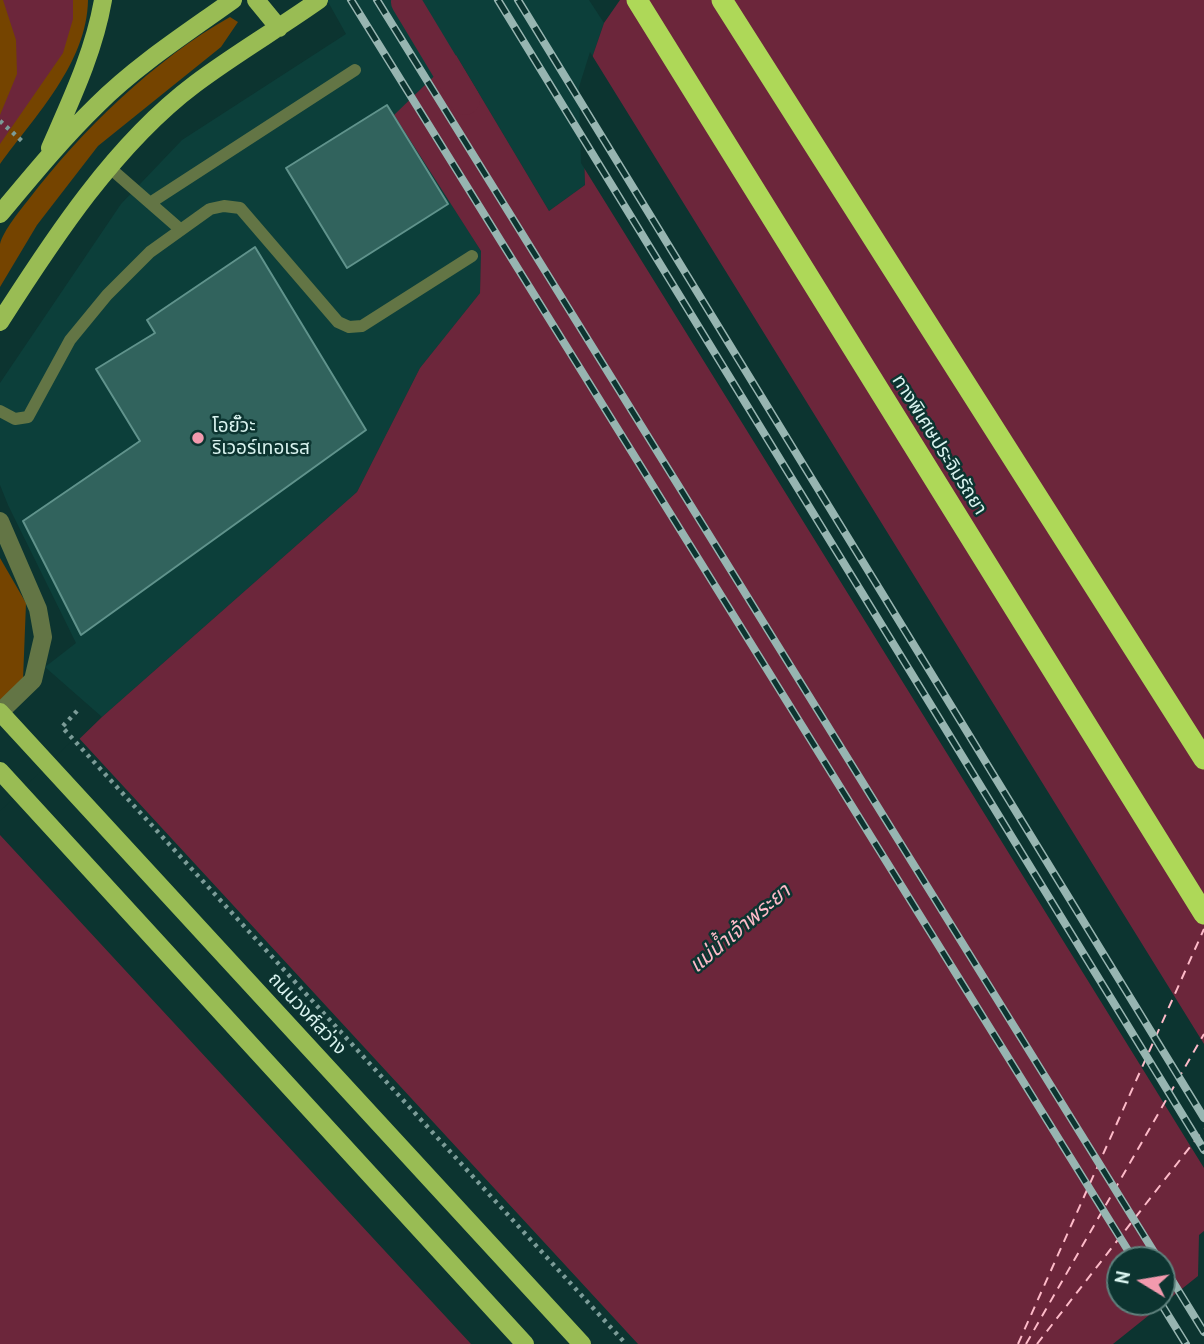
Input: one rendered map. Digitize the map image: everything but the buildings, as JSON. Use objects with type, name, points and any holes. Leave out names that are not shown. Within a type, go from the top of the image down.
[{"type":"highway","name":"ทางพิเศษประจิมรัถยา","points":[[637,0],[1204,914]]},
{"type":"highway","points":[[722,0],[1204,759]]},
{"type":"main road","points":[[44,161],[80,79],[99,26],[103,0]]},
{"type":"main road","points":[[0,214],[44,161],[98,104],[166,48],[233,0]]},
{"type":"main road","points":[[256,0],[279,28]]},
{"type":"main road","points":[[0,322],[43,255],[110,168],[158,116],[195,84],[319,0]]},
{"type":"main road","name":"ถนนวงศ์สว่าง","points":[[0,712],[582,1344]]},
{"type":"main road","points":[[0,771],[525,1344]]},
{"type":"street","points":[[0,521],[38,609],[43,637],[33,680],[0,712]]},
{"type":"lane","points":[[150,203],[355,70]]},
{"type":"lane","points":[[110,168],[181,230]]},
{"type":"lane","points":[[0,411],[15,419],[28,417],[70,340],[107,295],[150,252],[210,209],[225,206],[240,208],[338,322],[349,327],[362,326],[472,256]]},
{"type":"path","points":[[0,121],[23,142]]},
{"type":"path","points":[[76,711],[62,727],[626,1344]]},
{"type":"shaded area","points":[[0,0],[88,0],[79,45],[69,67],[43,108],[0,164]]},
{"type":"shaded area","points":[[327,0],[589,0],[604,23],[582,87],[585,185],[549,211],[456,55],[395,115],[481,251],[480,293],[420,368],[357,492],[102,717],[45,667],[76,643],[0,485],[0,383],[121,204],[182,140],[346,34]]},
{"type":"shaded area","points":[[230,17],[238,22],[221,47],[98,146],[37,225],[0,287],[2,239],[17,214],[49,173],[121,98],[147,75],[202,34]]},
{"type":"shaded area","points":[[0,558],[26,603],[23,680],[0,700]]},
{"type":"water","points":[[3,0],[73,0],[73,19],[63,53],[0,144],[0,115],[17,74],[16,40]]},
{"type":"water","name":"แม่น้ำเจ้าพระยา","points":[[620,0],[1204,0],[1204,1231],[1199,1235],[1198,1276],[1176,1294],[1176,1246],[1106,1246],[1106,1316],[1148,1316],[1113,1344],[0,1344],[0,816],[102,717],[357,492],[420,368],[480,293],[481,251],[394,115],[456,55],[549,211],[585,185],[582,87],[604,23]]},
{"type":"pier","points":[[590,52],[1204,1044],[1204,1168],[581,163],[579,87]]},
{"type":"pier","points":[[77,736],[638,1344],[471,1344],[0,835],[0,811]]},
{"type":"waterway","points":[[406,2],[465,100]]},
{"type":"ferry route","points":[[1018,1344],[1204,929]]},
{"type":"ferry route","points":[[1026,1344],[1204,1034]]},
{"type":"ferry route","points":[[1037,1344],[1204,1129]]},
{"type":"railway","points":[[351,0],[1125,1246]]},
{"type":"railway","points":[[377,0],[1150,1246]]},
{"type":"railway","points":[[498,0],[1204,1150]]},
{"type":"railway","points":[[518,0],[1204,1118]]},
{"type":"railway","points":[[1176,1287],[1204,1332]]},
{"type":"railway","points":[[1169,1316],[1186,1344]]},
{"type":"place","name":"โอยั๊วะ ริเวอร์เทอเรส","points":[[198,438]]}]
